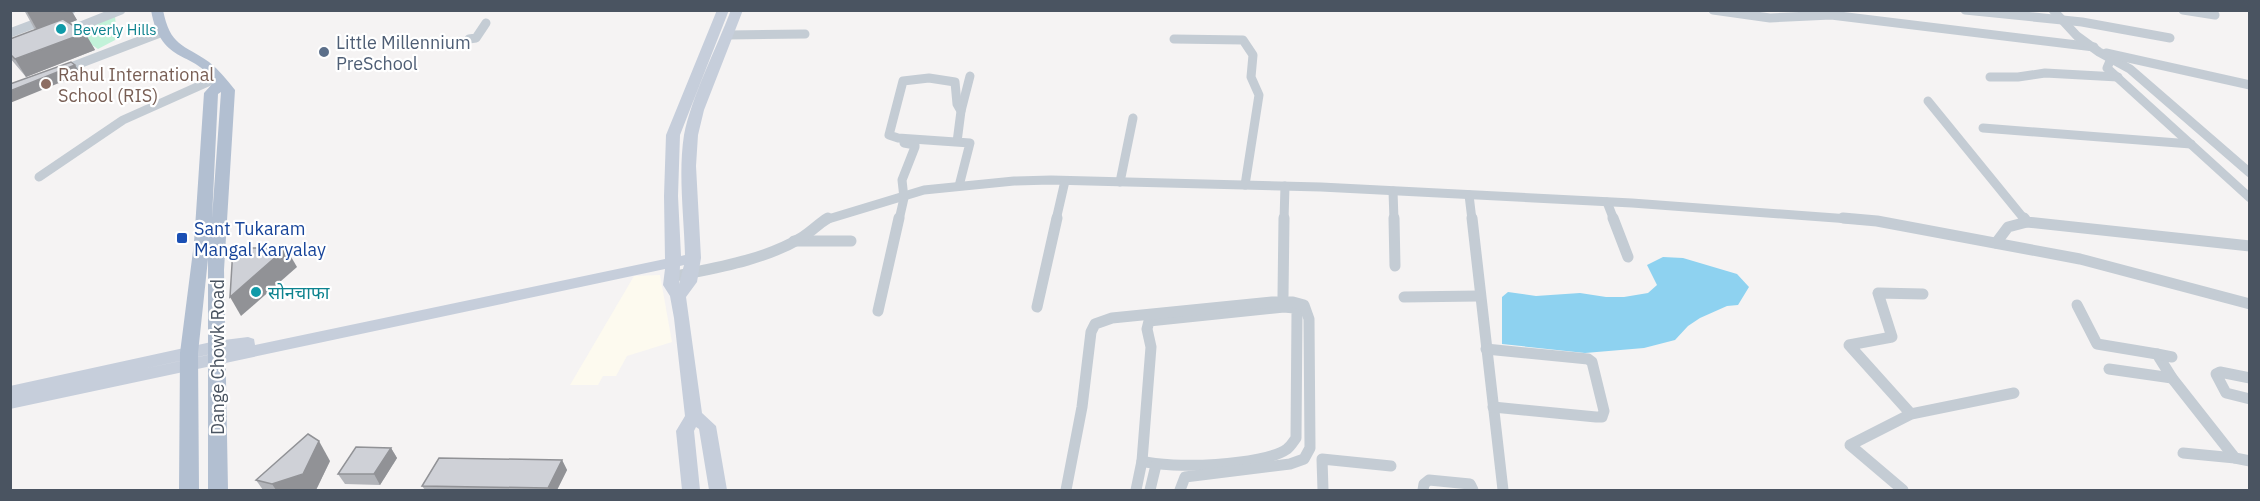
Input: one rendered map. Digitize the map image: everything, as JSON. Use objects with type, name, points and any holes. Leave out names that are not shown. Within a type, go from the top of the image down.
[{"type":"main road","points":[[691,490],[685,431],[694,416],[678,296],[670,285],[673,265],[671,196],[673,135],[723,10]]},
{"type":"main road","points":[[678,296],[689,282],[692,260],[689,166],[691,135],[698,110],[737,10]]},
{"type":"main road","points":[[160,12],[160,33],[170,44],[214,73],[218,81]]},
{"type":"main road","name":"Dange Chowk Road","points":[[189,490],[189,359],[202,243],[228,90],[218,81]]},
{"type":"main road","name":"Dange Chowk Road","points":[[214,173],[218,490]]},
{"type":"main road","points":[[10,403],[216,353],[692,260]]},
{"type":"main road","points":[[10,392],[189,359]]},
{"type":"main road","points":[[694,416],[707,426],[718,490]]},
{"type":"street","points":[[10,33],[71,10]]},
{"type":"street","points":[[59,35],[122,10]]},
{"type":"street","points":[[1713,10],[1770,18],[1831,15],[2097,50],[2250,85]]},
{"type":"street","points":[[1965,10],[2082,22],[2170,38]]},
{"type":"street","points":[[2053,10],[2060,21],[2110,61],[2130,69],[2250,172]]},
{"type":"street","points":[[2183,10],[2215,15]]},
{"type":"street","points":[[469,39],[476,38],[486,23]]},
{"type":"street","points":[[53,74],[160,33]]},
{"type":"street","points":[[728,35],[805,34]]},
{"type":"street","points":[[1174,39],[1243,40],[1253,55],[1251,77],[1259,95],[1245,185]]},
{"type":"street","points":[[2110,61],[2107,68],[2250,198]]},
{"type":"street","points":[[1990,77],[2018,77],[2045,73],[2140,77]]},
{"type":"street","points":[[957,142],[961,111],[970,76]]},
{"type":"street","points":[[959,186],[970,143],[898,138],[889,135],[903,81],[914,78],[946,79],[955,82],[957,104],[961,111]]},
{"type":"street","points":[[39,177],[123,120],[218,81]]},
{"type":"street","points":[[1928,101],[2026,222]]},
{"type":"street","points":[[1120,182],[1133,118]]},
{"type":"street","points":[[1983,128],[2191,144]]},
{"type":"street","points":[[878,311],[904,198],[902,180],[915,145],[886,141]]},
{"type":"street","points":[[673,265],[692,260],[730,265],[793,241],[826,219],[904,198],[924,190],[1014,181],[1245,185],[1607,202],[1877,221],[2080,259],[2250,304]]},
{"type":"street","points":[[1037,307],[1065,181]]},
{"type":"street","points":[[1283,296],[1285,186]]},
{"type":"street","points":[[1393,191],[1395,266]]},
{"type":"street","points":[[1469,195],[1503,490]]},
{"type":"street","points":[[1607,202],[1628,257]]},
{"type":"street","points":[[1996,243],[2008,227],[2026,222],[2250,246]]},
{"type":"street","points":[[793,241],[851,241]]},
{"type":"street","points":[[1911,414],[1849,345],[1892,337],[1878,293],[1923,294]]},
{"type":"street","points":[[1404,297],[1479,296]]},
{"type":"street","points":[[1066,490],[1082,407],[1091,332],[1095,324],[1112,318],[1272,302],[1293,302],[1304,305],[1309,319],[1310,448],[1304,459],[1290,464],[1185,477],[1180,490]]},
{"type":"street","points":[[2077,305],[2097,344],[2172,357]]},
{"type":"street","points":[[1136,490],[1142,461],[1151,347],[1147,329],[1149,321],[1284,307],[1294,308],[1297,312],[1296,438],[1290,447],[1282,452],[1249,459],[1156,465],[1142,461]]},
{"type":"street","points":[[1486,349],[1588,358],[1592,362],[1604,411],[1602,417],[1596,417],[1493,407]]},
{"type":"street","points":[[2157,354],[2172,378],[2235,458]]},
{"type":"street","points":[[2109,369],[2172,378]]},
{"type":"street","points":[[2250,378],[2220,372],[2216,374],[2226,393],[2250,399]]},
{"type":"street","points":[[1903,490],[1850,445],[1911,414],[2014,393]]},
{"type":"street","points":[[2183,453],[2250,461]]},
{"type":"street","points":[[1323,490],[1322,459],[1391,466]]},
{"type":"street","points":[[1150,490],[1156,465]]},
{"type":"street","points":[[1423,490],[1424,484],[1429,480],[1470,484],[1473,490]]},
{"type":"street","points":[[1437,490],[1441,488],[1465,490]]},
{"type":"shaded area","points":[[660,275],[672,342],[627,356],[616,376],[603,376],[598,385],[570,385],[634,276]]},
{"type":"green space","points":[[115,16],[117,39],[98,49],[73,32]]},
{"type":"water","points":[[1663,257],[1683,258],[1737,274],[1749,287],[1738,305],[1727,306],[1700,318],[1688,326],[1675,340],[1644,348],[1585,353],[1502,344],[1502,297],[1508,292],[1536,296],[1580,293],[1606,297],[1648,293],[1657,285],[1647,265]]},
{"type":"building","points":[[63,19],[85,33],[15,59],[10,54],[10,39]]},
{"type":"building","points":[[71,62],[75,65],[10,91],[10,84]]},
{"type":"building","points":[[233,248],[286,248],[230,297]]},
{"type":"building","points":[[308,434],[319,441],[303,474],[272,484],[256,480]]},
{"type":"building","points":[[356,447],[391,448],[374,474],[338,474]]},
{"type":"building","points":[[439,458],[562,460],[548,488],[422,486]]},
{"type":"place","name":"Beverly Hills","points":[[61,29]]},
{"type":"place","name":"Little Millennium PreSchool","points":[[324,52]]},
{"type":"place","name":"Rahul International School (RIS)","points":[[46,84]]},
{"type":"place","name":"Sant Tukaram Mangal Karyalay","points":[[182,238]]},
{"type":"place","name":"सोनचाफा","points":[[256,292]]}]
